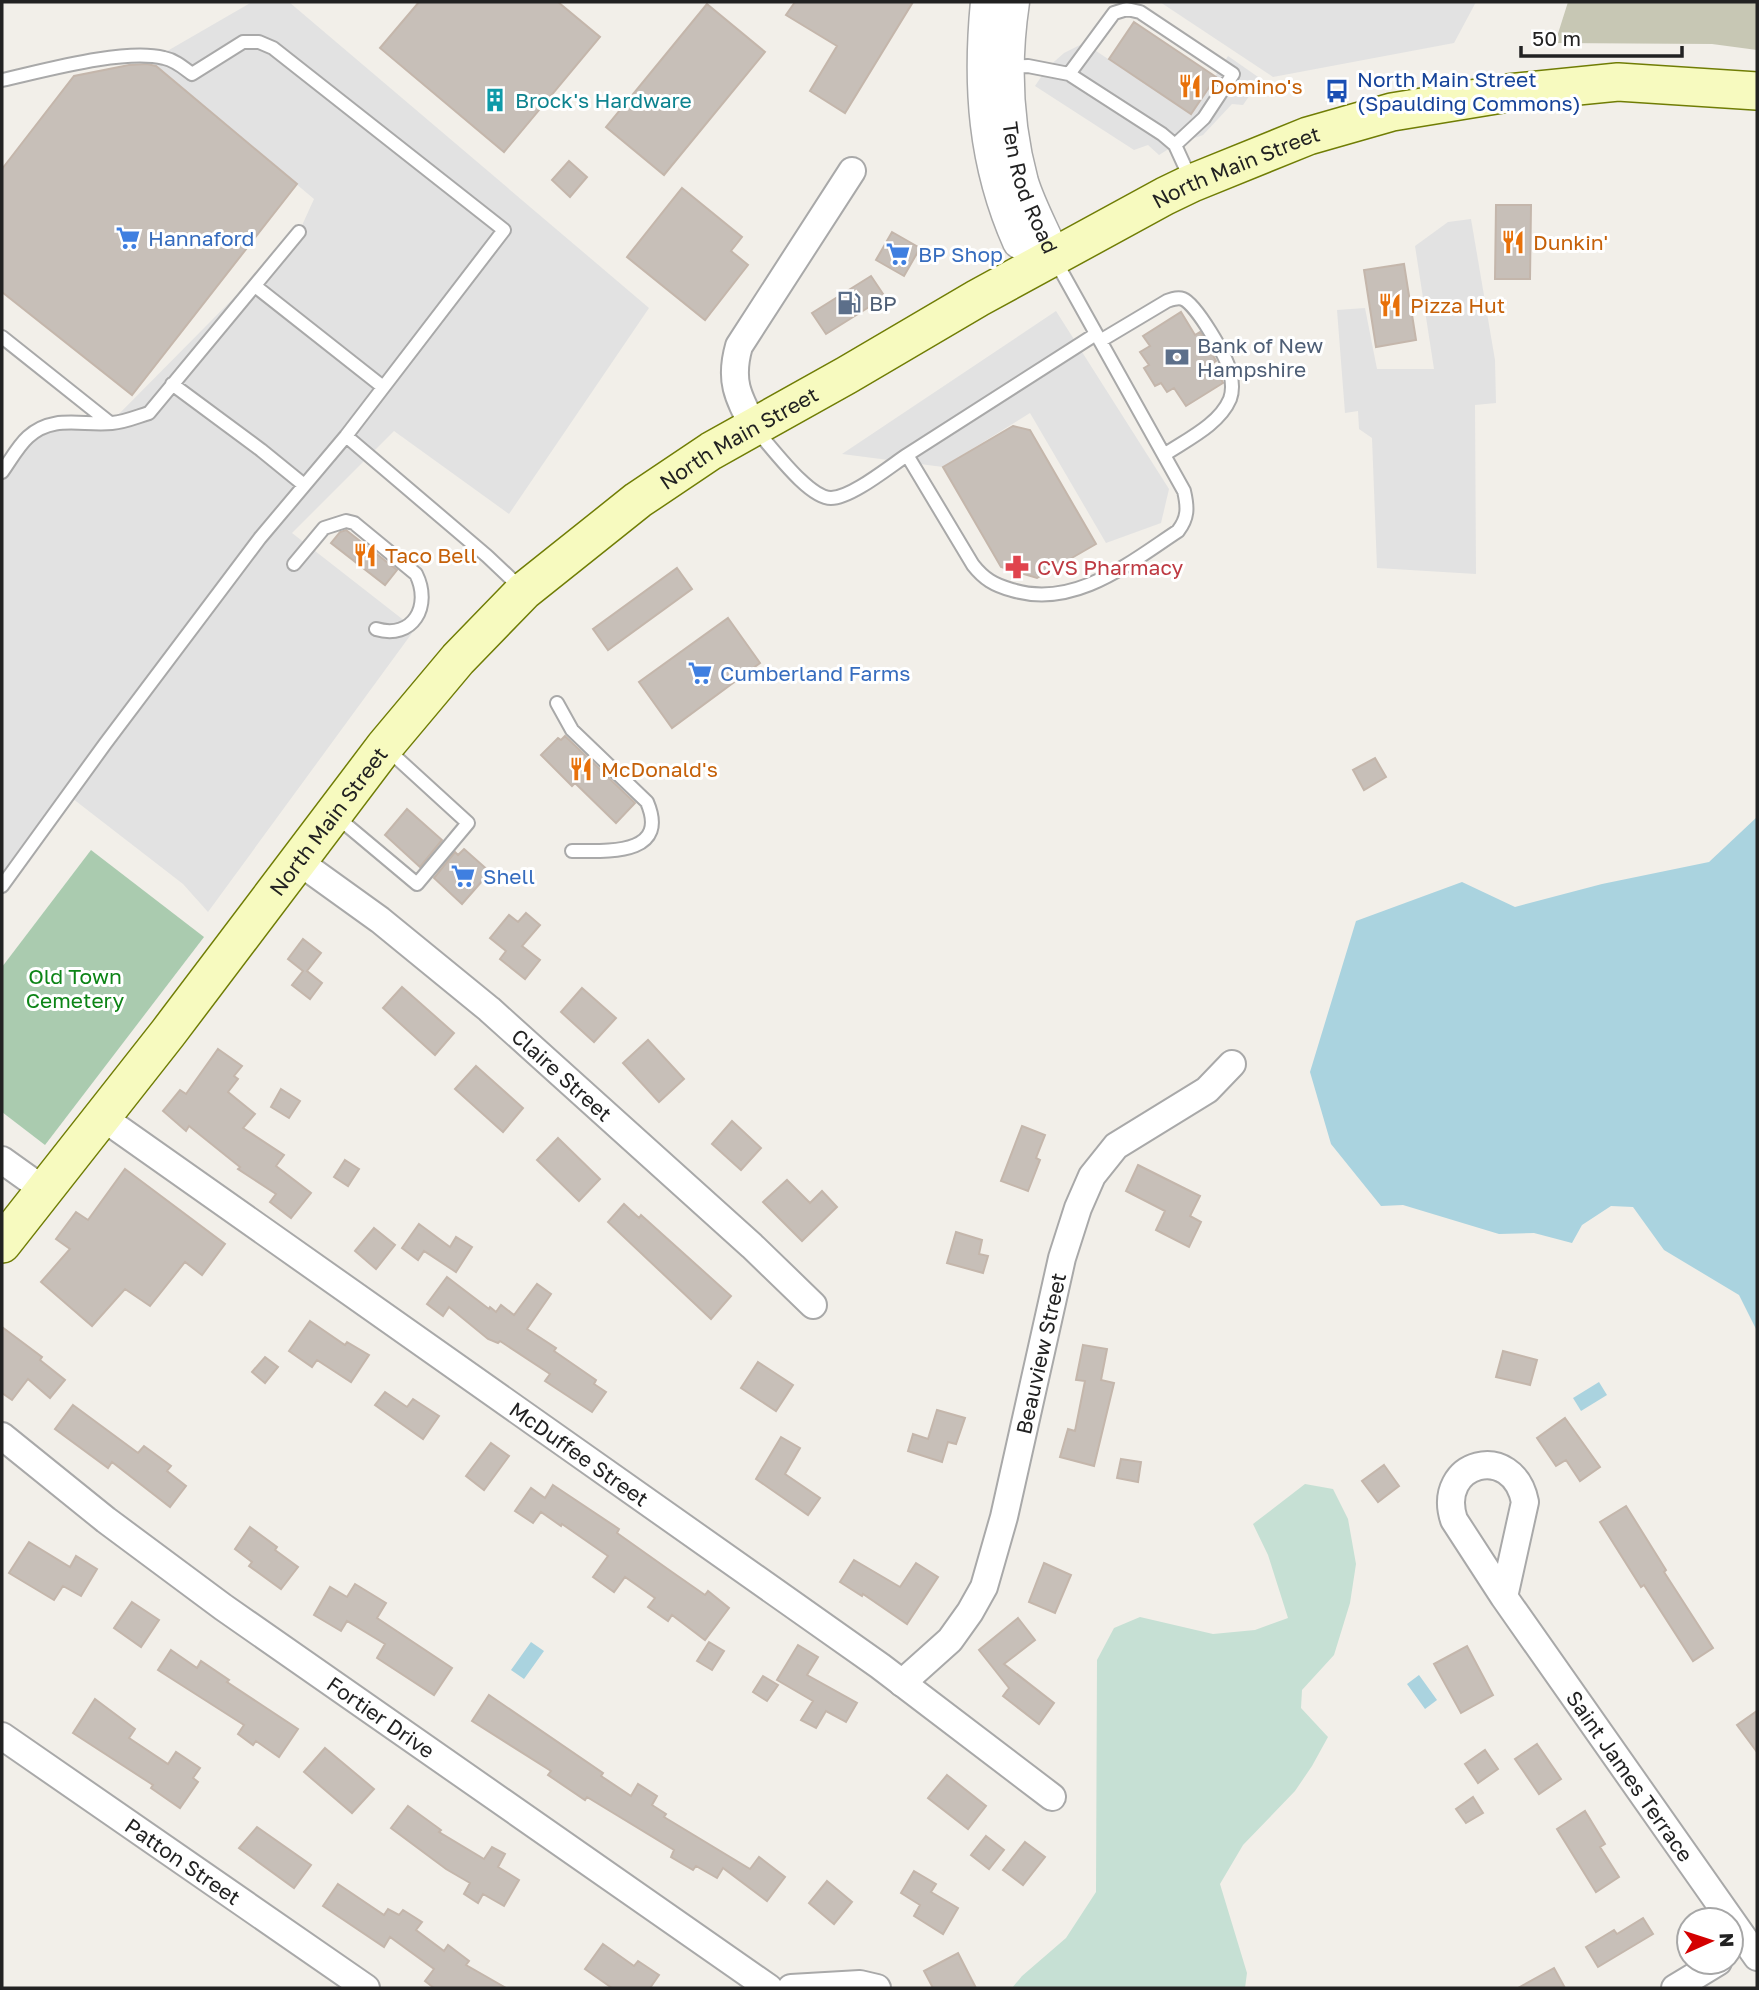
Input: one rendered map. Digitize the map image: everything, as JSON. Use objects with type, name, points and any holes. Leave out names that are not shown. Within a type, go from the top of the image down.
[{"type":"main road","name":"North Main Street","points":[[5,1235],[102,1118],[384,746],[458,659],[524,591],[638,499],[711,451],[1054,257],[1192,183],[1308,136],[1378,115],[1495,95],[1618,82],[1757,91]]},
{"type":"street","name":"Ten Rod Road","points":[[987,2],[983,73],[985,108],[992,164],[1000,196],[1018,242],[1054,257]]},
{"type":"street","name":"Ten Rod Road","points":[[1013,2],[1006,67],[1011,122],[1023,183],[1054,257]]},
{"type":"street","points":[[754,427],[735,385],[734,362],[739,346],[852,171]]},
{"type":"street","name":"Claire Street","points":[[298,861],[380,920],[489,1009],[752,1246],[813,1305]]},
{"type":"street","name":"Beauview Street","points":[[902,1684],[950,1640],[984,1587],[1004,1517],[1062,1258],[1078,1208],[1092,1176],[1116,1146],[1207,1090],[1232,1064]]},
{"type":"street","name":"McDuffee Street","points":[[102,1118],[902,1684],[1052,1797]]},
{"type":"street","points":[[2,1160],[44,1190]]},
{"type":"street","name":"Fortier Drive","points":[[2,1436],[106,1520],[223,1607],[769,1988]]},
{"type":"street","name":"Saint James Terrace","points":[[1504,1597],[1714,1906]]},
{"type":"street","name":"Patton Street","points":[[2,1735],[366,1988]]},
{"type":"street","points":[[1675,1988],[1695,1976]]},
{"type":"street","points":[[791,1988],[860,1984],[877,1988]]},
{"type":"lane","points":[[1069,74],[1114,13],[1127,9],[1140,12],[1233,74],[1204,118],[1175,145]]},
{"type":"lane","points":[[2,80],[100,60],[147,55],[166,58],[192,74],[243,42],[259,41],[273,48],[503,230],[346,436],[260,538],[2,886]]},
{"type":"lane","points":[[1006,67],[1028,66],[1069,74],[1175,145],[1192,183]]},
{"type":"lane","points":[[2,472],[27,437],[46,425],[68,422],[110,424],[149,412],[299,232]]},
{"type":"lane","points":[[907,455],[973,565],[984,578],[996,586],[1041,596],[1060,594],[1101,580],[1178,531],[1186,520],[1188,506],[1184,491],[1054,257]]},
{"type":"lane","points":[[255,286],[383,387]]},
{"type":"lane","points":[[754,427],[806,486],[820,496],[832,498],[847,494],[1098,337],[1177,298],[1186,300],[1195,310],[1223,354],[1230,370],[1232,384],[1230,398],[1211,424],[1164,455]]},
{"type":"lane","points":[[2,337],[110,424]]},
{"type":"lane","points":[[172,384],[304,485]]},
{"type":"lane","points":[[346,436],[524,591]]},
{"type":"lane","points":[[294,564],[324,528],[336,523],[354,523],[416,575],[422,586],[421,611],[415,619],[397,630],[386,632],[376,629]]},
{"type":"lane","points":[[557,703],[572,730],[647,802],[652,814],[649,837],[640,844],[623,849],[572,852]]},
{"type":"lane","points":[[334,814],[417,884],[468,822],[384,746]]},
{"type":"shaded area","points":[[252,2],[289,2],[649,308],[509,514],[394,431],[292,533],[415,629],[208,912],[183,884],[68,795],[2,886],[2,472],[46,425],[110,423],[299,232],[314,199],[150,61]]},
{"type":"shaded area","points":[[1160,2],[1476,2],[1454,43],[1273,77]]},
{"type":"shaded area","points":[[1568,2],[1757,2],[1757,50],[1712,44],[1555,43]]},
{"type":"shaded area","points":[[1084,43],[1191,114],[1228,56],[1261,79],[1243,105],[1232,104],[1203,135],[1175,145],[1159,155],[1148,145],[1134,150],[1035,86],[1047,68],[1064,53]]},
{"type":"shaded area","points":[[1471,219],[1495,360],[1496,403],[1475,405],[1476,574],[1377,568],[1372,438],[1359,429],[1358,411],[1345,413],[1337,310],[1365,308],[1377,369],[1434,369],[1415,246],[1448,222]]},
{"type":"shaded area","points":[[1056,311],[1169,489],[1161,523],[1106,543],[1030,413],[943,467],[842,454]]},
{"type":"shaded area","points":[[1305,1484],[1333,1489],[1348,1519],[1356,1564],[1350,1603],[1334,1655],[1302,1690],[1301,1708],[1328,1737],[1295,1791],[1243,1845],[1220,1884],[1247,1973],[1245,1988],[1012,1988],[1066,1938],[1096,1892],[1097,1660],[1114,1628],[1140,1617],[1213,1634],[1255,1630],[1288,1618],[1268,1555],[1253,1524]]},
{"type":"green space","name":"Old Town Cemetery","points":[[91,850],[204,937],[45,1145],[2,1112],[2,967]]},
{"type":"water","points":[[1757,817],[1757,1331],[1739,1295],[1664,1250],[1633,1207],[1611,1206],[1582,1225],[1572,1243],[1534,1233],[1499,1234],[1403,1205],[1381,1206],[1331,1144],[1310,1072],[1356,921],[1462,882],[1515,907],[1602,884],[1709,862]]},
{"type":"water","points":[[1599,1382],[1607,1395],[1581,1411],[1573,1398]]},
{"type":"water","points":[[531,1642],[544,1651],[524,1679],[511,1670]]},
{"type":"water","points":[[1419,1675],[1437,1700],[1425,1709],[1407,1684]]},
{"type":"building","name":"Brock's Hardware","points":[[419,2],[558,2],[600,37],[504,152],[380,48]]},
{"type":"building","points":[[795,2],[913,2],[845,113],[810,91],[837,46],[786,15]]},
{"type":"building","points":[[707,4],[765,52],[664,175],[606,127]]},
{"type":"building","points":[[1134,22],[1216,77],[1191,114],[1109,59]]},
{"type":"building","name":"Hannaford","points":[[147,64],[156,66],[297,184],[132,395],[2,292],[2,169],[74,76]]},
{"type":"building","points":[[569,161],[587,177],[570,197],[552,180]]},
{"type":"building","points":[[682,188],[742,237],[731,251],[748,265],[705,320],[627,257]]},
{"type":"building","name":"Dunkin'","points":[[1496,205],[1531,205],[1530,279],[1495,279]]},
{"type":"building","name":"BP Shop","points":[[892,232],[920,248],[904,276],[876,260]]},
{"type":"building","name":"Pizza Hut","points":[[1404,264],[1416,340],[1376,347],[1364,270]]},
{"type":"building","points":[[871,276],[885,297],[826,334],[812,313]]},
{"type":"building","name":"Bank of New Hampshire","points":[[1181,312],[1195,335],[1200,332],[1203,336],[1216,361],[1213,363],[1223,383],[1186,406],[1174,388],[1167,392],[1161,383],[1155,386],[1144,368],[1149,365],[1140,352],[1150,346],[1143,336]]},
{"type":"building","name":"CVS Pharmacy","points":[[1013,426],[1030,430],[1096,544],[1037,578],[1001,567],[943,467]]},
{"type":"building","name":"Taco Bell","points":[[346,530],[397,570],[385,585],[331,543],[340,532]]},
{"type":"building","points":[[677,568],[692,589],[608,650],[593,629]]},
{"type":"building","name":"Cumberland Farms","points":[[728,618],[760,663],[672,728],[639,682]]},
{"type":"building","name":"McDonald's","points":[[565,736],[635,803],[616,823],[575,783],[572,786],[541,755],[558,738],[561,740]]},
{"type":"building","points":[[1375,758],[1386,777],[1364,790],[1353,770]]},
{"type":"building","points":[[407,809],[442,840],[420,867],[385,835]]},
{"type":"building","name":"Shell","points":[[464,849],[490,872],[462,904],[434,878],[455,852],[458,855]]},
{"type":"building","points":[[526,913],[540,925],[522,946],[540,960],[525,979],[500,959],[506,951],[490,938],[509,915],[518,922]]},
{"type":"building","points":[[303,939],[321,953],[307,971],[322,983],[310,999],[292,985],[303,971],[288,959]]},
{"type":"building","points":[[402,987],[454,1033],[435,1055],[383,1008]]},
{"type":"building","points":[[582,988],[616,1018],[594,1042],[561,1012]]},
{"type":"building","points":[[648,1040],[684,1079],[659,1102],[623,1063]]},
{"type":"building","points":[[218,1049],[242,1066],[234,1076],[238,1079],[228,1092],[255,1114],[243,1128],[284,1155],[276,1166],[311,1193],[291,1218],[270,1202],[276,1194],[238,1169],[240,1167],[189,1126],[186,1131],[163,1111],[180,1090],[186,1094]]},
{"type":"building","points":[[476,1066],[523,1108],[503,1132],[455,1089]]},
{"type":"building","points":[[281,1089],[300,1101],[289,1118],[271,1107]]},
{"type":"building","points":[[732,1121],[761,1148],[741,1170],[712,1144]]},
{"type":"building","points":[[1022,1126],[1045,1135],[1036,1158],[1040,1160],[1028,1191],[1001,1181]]},
{"type":"building","points":[[558,1138],[600,1179],[579,1201],[537,1160]]},
{"type":"building","points":[[345,1160],[359,1169],[348,1186],[334,1177]]},
{"type":"building","points":[[1138,1165],[1200,1196],[1190,1216],[1201,1222],[1189,1247],[1156,1230],[1165,1211],[1126,1191]]},
{"type":"building","points":[[125,1169],[225,1244],[202,1275],[185,1262],[150,1306],[125,1289],[92,1326],[41,1282],[70,1249],[56,1239],[76,1212],[88,1220]]},
{"type":"building","points":[[787,1180],[810,1203],[822,1191],[837,1207],[802,1241],[763,1202]]},
{"type":"building","points":[[624,1204],[639,1218],[641,1215],[731,1296],[711,1319],[608,1222]]},
{"type":"building","points":[[419,1224],[450,1247],[456,1237],[472,1247],[456,1272],[424,1251],[418,1260],[402,1248]]},
{"type":"building","points":[[374,1228],[395,1245],[376,1269],[355,1251]]},
{"type":"building","points":[[956,1232],[982,1240],[979,1254],[988,1256],[983,1273],[947,1263]]},
{"type":"building","points":[[447,1277],[489,1309],[490,1307],[496,1312],[501,1305],[514,1315],[537,1284],[551,1294],[527,1329],[556,1348],[554,1351],[596,1380],[594,1384],[606,1392],[592,1412],[545,1381],[550,1374],[500,1341],[498,1343],[488,1339],[449,1307],[443,1316],[427,1304]]},
{"type":"building","points":[[310,1321],[345,1345],[347,1342],[369,1355],[351,1382],[317,1360],[312,1367],[289,1351]]},
{"type":"building","points":[[2,1327],[42,1357],[40,1360],[65,1380],[50,1398],[28,1379],[12,1400],[2,1393]]},
{"type":"building","points":[[1083,1345],[1107,1349],[1101,1380],[1114,1383],[1094,1466],[1060,1457],[1068,1429],[1075,1431],[1085,1381],[1076,1380]]},
{"type":"building","points":[[1503,1351],[1537,1360],[1530,1385],[1496,1377]]},
{"type":"building","points":[[265,1357],[278,1367],[265,1383],[252,1372]]},
{"type":"building","points":[[758,1362],[793,1385],[776,1411],[741,1388]]},
{"type":"building","points":[[385,1392],[407,1407],[413,1399],[439,1416],[423,1439],[375,1405]]},
{"type":"building","points":[[73,1405],[138,1453],[144,1446],[171,1466],[167,1471],[186,1486],[170,1507],[112,1462],[108,1468],[55,1429]]},
{"type":"building","points":[[937,1410],[965,1418],[956,1444],[948,1442],[942,1462],[908,1451],[913,1434],[928,1439]]},
{"type":"building","points":[[1565,1418],[1600,1467],[1580,1481],[1566,1460],[1556,1466],[1537,1438]]},
{"type":"building","points":[[781,1437],[800,1448],[785,1474],[820,1498],[808,1515],[756,1479]]},
{"type":"building","points":[[491,1443],[509,1456],[484,1490],[466,1476]]},
{"type":"building","points":[[1121,1459],[1141,1462],[1138,1482],[1117,1478]]},
{"type":"building","points":[[1384,1465],[1399,1486],[1378,1502],[1362,1481]]},
{"type":"building","points":[[553,1485],[619,1529],[617,1533],[672,1572],[705,1595],[708,1591],[729,1608],[705,1640],[672,1615],[668,1621],[648,1607],[655,1598],[625,1577],[614,1592],[593,1577],[608,1556],[562,1524],[561,1526],[541,1512],[533,1523],[515,1511],[531,1488],[545,1498]]},
{"type":"building","points":[[1626,1506],[1713,1648],[1693,1661],[1600,1522]]},
{"type":"building","points":[[250,1527],[298,1567],[281,1589],[249,1566],[252,1562],[235,1549]]},
{"type":"building","points":[[29,1542],[70,1567],[76,1556],[97,1569],[81,1596],[63,1586],[54,1600],[9,1573]]},
{"type":"building","points":[[854,1560],[900,1587],[916,1563],[938,1577],[907,1624],[840,1582]]},
{"type":"building","points":[[1044,1563],[1071,1575],[1055,1613],[1029,1602]]},
{"type":"building","points":[[355,1584],[386,1603],[377,1618],[452,1668],[434,1695],[377,1658],[385,1644],[347,1621],[341,1631],[314,1615],[330,1587],[347,1597]]},
{"type":"building","points":[[132,1602],[159,1620],[141,1647],[114,1628]]},
{"type":"building","points":[[1018,1618],[1035,1640],[1004,1664],[1054,1703],[1039,1724],[1003,1696],[1009,1688],[979,1650]]},
{"type":"building","points":[[709,1642],[724,1651],[712,1670],[697,1661]]},
{"type":"building","points":[[798,1645],[818,1657],[807,1675],[857,1703],[846,1722],[826,1711],[816,1728],[801,1720],[813,1701],[777,1680]]},
{"type":"building","points":[[1467,1646],[1493,1695],[1461,1713],[1434,1664]]},
{"type":"building","points":[[171,1650],[197,1668],[201,1661],[229,1680],[227,1682],[298,1729],[279,1757],[256,1741],[253,1745],[238,1734],[244,1725],[158,1670]]},
{"type":"building","points":[[763,1676],[778,1685],[767,1701],[753,1692]]},
{"type":"building","points":[[489,1695],[603,1773],[601,1776],[631,1796],[638,1784],[657,1796],[652,1805],[666,1814],[664,1817],[750,1869],[759,1857],[785,1877],[767,1901],[723,1868],[717,1878],[696,1866],[693,1870],[671,1857],[674,1850],[587,1797],[585,1800],[548,1775],[551,1771],[472,1721]]},
{"type":"building","points":[[95,1699],[135,1729],[129,1738],[168,1764],[176,1752],[200,1768],[193,1778],[198,1782],[180,1808],[151,1788],[153,1785],[73,1733]]},
{"type":"building","points":[[1757,1711],[1757,1752],[1737,1725]]},
{"type":"building","points":[[1537,1744],[1561,1779],[1539,1794],[1515,1759]]},
{"type":"building","points":[[325,1748],[374,1789],[352,1813],[304,1772]]},
{"type":"building","points":[[1485,1750],[1498,1769],[1478,1783],[1465,1764]]},
{"type":"building","points":[[947,1775],[986,1806],[968,1829],[928,1798]]},
{"type":"building","points":[[1473,1797],[1483,1813],[1466,1823],[1456,1809]]},
{"type":"building","points":[[408,1806],[441,1830],[439,1832],[484,1859],[492,1847],[505,1854],[498,1867],[519,1880],[504,1906],[483,1894],[478,1903],[464,1894],[470,1883],[446,1869],[391,1828]]},
{"type":"building","points":[[1585,1811],[1605,1844],[1600,1847],[1619,1877],[1596,1892],[1557,1829]]},
{"type":"building","points":[[257,1827],[311,1865],[294,1888],[239,1848]]},
{"type":"building","points":[[986,1836],[1004,1850],[989,1869],[971,1855]]},
{"type":"building","points":[[1025,1842],[1045,1857],[1023,1885],[1003,1870]]},
{"type":"building","points":[[914,1871],[936,1884],[931,1892],[958,1908],[943,1934],[914,1916],[920,1905],[901,1893]]},
{"type":"building","points":[[827,1881],[852,1902],[834,1924],[809,1903]]},
{"type":"building","points":[[338,1884],[384,1915],[388,1909],[399,1915],[403,1910],[422,1922],[416,1930],[444,1951],[448,1945],[469,1961],[466,1965],[506,1988],[434,1988],[425,1981],[434,1969],[390,1937],[384,1947],[323,1906]]},
{"type":"building","points":[[1643,1918],[1653,1934],[1598,1967],[1586,1947],[1614,1930],[1617,1934]]},
{"type":"building","points":[[603,1944],[634,1966],[638,1961],[659,1975],[650,1988],[612,1988],[585,1969]]},
{"type":"building","points":[[958,1953],[976,1988],[933,1988],[924,1971]]},
{"type":"building","points":[[1554,1968],[1565,1988],[1518,1988]]},
{"type":"place","name":"Domino's","points":[[1190,86]]},
{"type":"place","name":"North Main Street (Spaulding Commons)","points":[[1337,91]]},
{"type":"place","name":"Brock's Hardware","points":[[495,100]]},
{"type":"place","name":"Hannaford","points":[[128,238]]},
{"type":"place","name":"Dunkin'","points":[[1513,242]]},
{"type":"place","name":"BP Shop","points":[[898,254]]},
{"type":"place","name":"BP","points":[[849,303]]},
{"type":"place","name":"Pizza Hut","points":[[1390,305]]},
{"type":"place","name":"Bank of New Hampshire","points":[[1177,357]]},
{"type":"place","name":"Taco Bell","points":[[365,555]]},
{"type":"place","name":"CVS Pharmacy","points":[[1017,567]]},
{"type":"place","name":"Cumberland Farms","points":[[700,673]]},
{"type":"place","name":"McDonald's","points":[[581,769]]},
{"type":"place","name":"Shell","points":[[463,876]]}]
